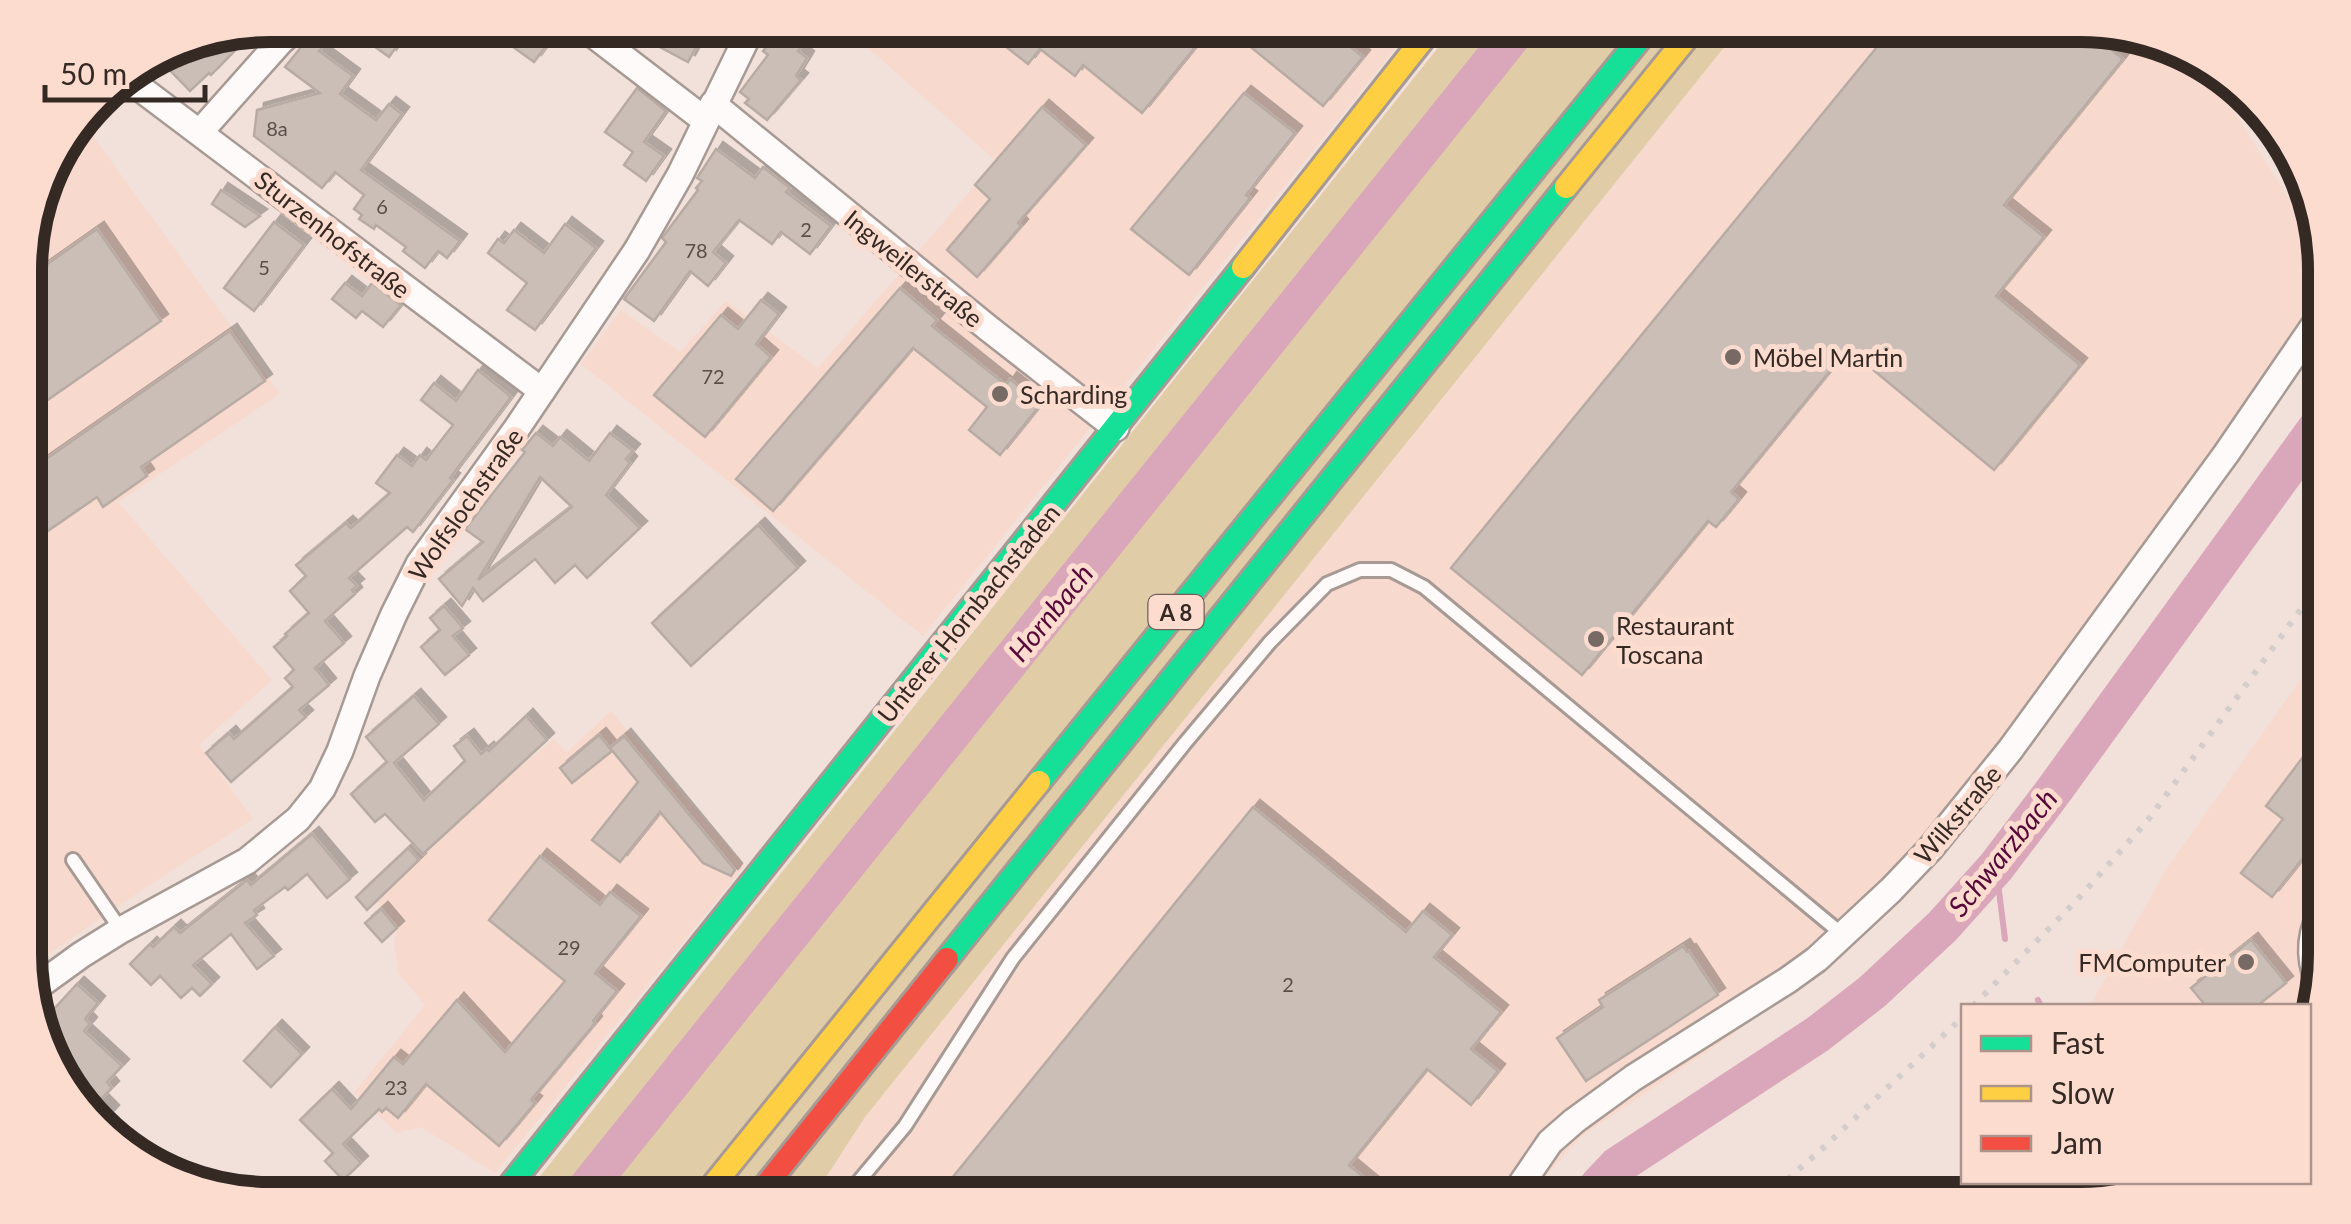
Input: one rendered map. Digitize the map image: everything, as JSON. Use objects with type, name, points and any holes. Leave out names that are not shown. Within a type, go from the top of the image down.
[{"type":"main road","name":"Unterer Hornbachstaden","points":[[513,1182],[1420,42]]},
{"type":"main road","name":"A 8","points":[[716,1182],[1636,42]]},
{"type":"main road","name":"A 8","points":[[771,1182],[1162,688],[1684,42]]},
{"type":"street","points":[[200,132],[279,43]]},
{"type":"street","name":"Ingweilerstraße","points":[[607,43],[710,113],[1116,428]]},
{"type":"street","name":"Wolfslochstraße","points":[[44,982],[121,930],[248,862],[298,819],[322,788],[374,660],[419,564],[637,250],[680,174],[744,43]]},
{"type":"street","name":"Sturzenhofstraße","points":[[138,86],[542,391]]},
{"type":"street","name":"Wilkstraße","points":[[1523,1181],[1550,1142],[1574,1121],[1633,1078],[1817,959],[1930,848],[2010,750],[2226,454],[2308,333]]},
{"type":"lane","points":[[858,1182],[905,1126],[1013,958],[1197,729],[1270,642],[1327,584],[1360,570],[1391,570],[1424,587],[1843,934]]},
{"type":"lane","points":[[73,860],[121,930]]},
{"type":"shaded area","points":[[1400,42],[923,636],[581,364],[621,310],[680,352],[726,301],[818,368],[996,161],[862,43]]},
{"type":"shaded area","points":[[1442,42],[1728,42],[865,1117],[823,1182],[536,1182]]},
{"type":"shaded area","points":[[1728,42],[2110,44],[2140,50],[2181,66],[2230,105],[2303,222],[2307,241],[2308,361],[2016,758],[1924,874],[1837,956],[1732,1035],[1582,1136],[1542,1181],[823,1182],[865,1117]]},
{"type":"shaded area","points":[[90,132],[280,394],[118,502],[272,680],[199,745],[253,819],[42,958],[43,255],[50,211],[60,183]]},
{"type":"shaded area","points":[[2308,669],[2308,904],[2302,911],[2297,946],[2299,973],[2306,987],[2303,1004],[2091,1004],[2165,871]]},
{"type":"shaded area","points":[[611,711],[745,866],[495,1173],[421,1127],[397,1133],[354,1093],[425,1005],[398,973],[394,943],[397,928],[377,901],[494,788],[554,739],[566,753]]},
{"type":"building","points":[[1199,42],[1142,113],[1083,65],[1075,76],[1040,49],[1028,64],[1001,43]]},
{"type":"building","points":[[1245,42],[1345,42],[1363,57],[1323,106]]},
{"type":"building","name":"Möbel Martin","points":[[1881,42],[2104,44],[2123,59],[2004,205],[2044,237],[1996,296],[2080,365],[1994,470],[1848,349],[1731,492],[1739,499],[1726,515],[1716,527],[1708,521],[1582,675],[1451,568]]},
{"type":"building","points":[[304,43],[326,43],[319,51],[353,76],[340,94],[376,120],[389,104],[402,114],[361,170],[460,241],[447,258],[438,251],[425,268],[403,251],[406,247],[376,225],[374,229],[359,219],[362,215],[354,209],[364,195],[335,172],[322,188],[254,136],[257,110],[320,93],[285,67]]},
{"type":"building","points":[[370,43],[399,43],[389,57]]},
{"type":"building","points":[[507,43],[549,43],[534,62]]},
{"type":"building","points":[[657,43],[698,43],[688,62]]},
{"type":"building","points":[[769,43],[804,43],[798,51],[807,58],[796,76],[801,80],[767,120],[745,103],[749,99],[740,92],[768,55],[763,51]]},
{"type":"building","points":[[240,45],[190,91],[167,68],[183,60]]},
{"type":"building","points":[[637,88],[666,111],[644,142],[664,156],[646,181],[624,165],[633,152],[605,132]]},
{"type":"building","points":[[1244,93],[1295,133],[1189,275],[1131,229]]},
{"type":"building","points":[[1042,107],[1086,145],[977,277],[947,250],[990,199],[975,185]]},
{"type":"building","points":[[716,149],[755,178],[763,167],[790,188],[786,192],[831,226],[810,254],[781,232],[772,244],[739,220],[713,252],[726,263],[708,286],[690,271],[654,321],[624,299],[698,190],[702,181],[697,178]]},
{"type":"building","points":[[221,190],[260,216],[245,227],[212,204]]},
{"type":"building","points":[[274,222],[304,245],[254,311],[224,288]]},
{"type":"building","points":[[565,224],[596,248],[535,330],[507,310],[527,283],[488,253],[498,239],[504,243],[514,230],[544,253]]},
{"type":"building","points":[[97,229],[161,321],[43,403],[43,267]]},
{"type":"building","points":[[345,283],[362,296],[372,283],[401,305],[383,327],[362,311],[356,318],[332,299]]},
{"type":"building","points":[[900,288],[937,320],[932,326],[1006,385],[1010,379],[1041,404],[1000,455],[969,430],[987,407],[913,348],[773,511],[736,479]]},
{"type":"building","points":[[761,300],[779,314],[756,344],[771,357],[705,437],[654,395],[721,315],[738,329]]},
{"type":"building","points":[[230,331],[265,381],[141,467],[147,476],[103,507],[97,497],[43,535],[43,461]]},
{"type":"building","points":[[478,370],[511,397],[413,532],[407,527],[349,578],[357,586],[352,590],[355,594],[325,621],[344,643],[315,668],[329,685],[299,710],[306,717],[231,782],[206,753],[229,733],[234,739],[293,687],[285,678],[294,670],[274,647],[309,613],[290,591],[306,576],[296,565],[346,523],[351,528],[390,493],[376,483],[397,455],[412,466],[420,455],[426,460],[453,425],[421,400],[434,383],[456,401]]},
{"type":"building","points":[[536,433],[553,446],[560,437],[589,461],[610,433],[633,451],[626,459],[630,463],[606,495],[640,528],[587,578],[575,565],[555,583],[535,559],[483,601],[473,588],[462,606],[439,579],[483,542],[465,529],[525,452],[522,450]],"holes":[[[540,477],[572,507],[478,580]]]},
{"type":"building","points":[[758,525],[798,568],[691,666],[652,623]]},
{"type":"building","points":[[444,606],[463,628],[453,636],[469,655],[445,675],[421,647],[440,630],[430,618]]},
{"type":"building","points":[[414,696],[439,724],[394,763],[424,800],[465,761],[454,746],[467,736],[481,754],[526,716],[547,740],[423,854],[385,814],[375,822],[351,794],[387,762],[366,737]]},
{"type":"building","points":[[599,735],[612,751],[572,783],[560,768]]},
{"type":"building","points":[[624,736],[735,870],[731,876],[703,863],[660,812],[620,862],[592,840],[638,782],[610,748]]},
{"type":"building","points":[[2308,750],[2308,852],[2272,897],[2241,873],[2283,819],[2266,806]]},
{"type":"building","points":[[1253,807],[1406,932],[1423,911],[1452,935],[1434,957],[1501,1012],[1471,1049],[1498,1071],[1471,1105],[1427,1069],[1349,1165],[1369,1181],[949,1182]]},
{"type":"building","points":[[312,834],[350,879],[327,898],[307,874],[254,910],[257,915],[245,923],[274,956],[257,969],[231,934],[193,965],[212,984],[200,996],[192,988],[181,998],[160,976],[151,985],[130,964],[174,927],[180,933],[247,880],[251,885]]},
{"type":"building","points":[[408,848],[419,860],[367,910],[356,897]]},
{"type":"building","points":[[540,856],[600,905],[610,892],[641,916],[595,973],[617,991],[499,1146],[426,1084],[398,1118],[386,1108],[382,1112],[379,1109],[343,1144],[361,1163],[343,1180],[325,1161],[333,1153],[300,1120],[332,1089],[351,1109],[394,1057],[403,1064],[457,1000],[505,1052],[565,981],[489,920]]},
{"type":"building","points":[[381,909],[397,928],[382,942],[365,923]]},
{"type":"building","name":"FMComputer","points":[[2251,940],[2286,983],[2260,1004],[2204,1004],[2191,988]]},
{"type":"building","points":[[1683,946],[1718,995],[1586,1081],[1557,1038],[1603,1007],[1599,1000]]},
{"type":"building","points":[[77,984],[98,1003],[85,1019],[90,1024],[84,1031],[122,1066],[107,1082],[112,1088],[100,1100],[112,1112],[109,1115],[73,1068],[50,1013]]},
{"type":"building","points":[[275,1027],[302,1054],[271,1087],[244,1061]]},
{"type":"waterway","name":"Hornbach","points":[[592,1182],[1507,42]]},
{"type":"waterway","name":"Schwarzbach","points":[[1602,1181],[1617,1166],[1818,1034],[1872,992],[1942,927],[1996,867],[2052,793],[2308,440]]},
{"type":"waterway","points":[[1996,867],[2005,939]]},
{"type":"waterway","points":[[2038,1000],[2040,1004]]},
{"type":"railway","points":[[1975,1004],[2077,900],[2148,820],[2308,599]]},
{"type":"railway","points":[[1785,1181],[1961,1019]]},
{"type":"traffic: fast","points":[[1039,782],[1637,42]]},
{"type":"traffic: fast","points":[[947,959],[1566,187]]},
{"type":"traffic: fast","points":[[513,1182],[1243,267]]},
{"type":"traffic: slow","points":[[1243,267],[1420,42]]},
{"type":"traffic: slow","points":[[1566,187],[1683,42]]},
{"type":"traffic: slow","points":[[716,1182],[1039,782]]},
{"type":"traffic: jam","points":[[769,1182],[947,959]]},
{"type":"place","name":"Möbel Martin","points":[[1733,357]]},
{"type":"place","name":"Scharding","points":[[1000,394]]},
{"type":"place","name":"Restaurant Toscana","points":[[1596,639]]},
{"type":"place","name":"FMComputer","points":[[2246,962]]}]
